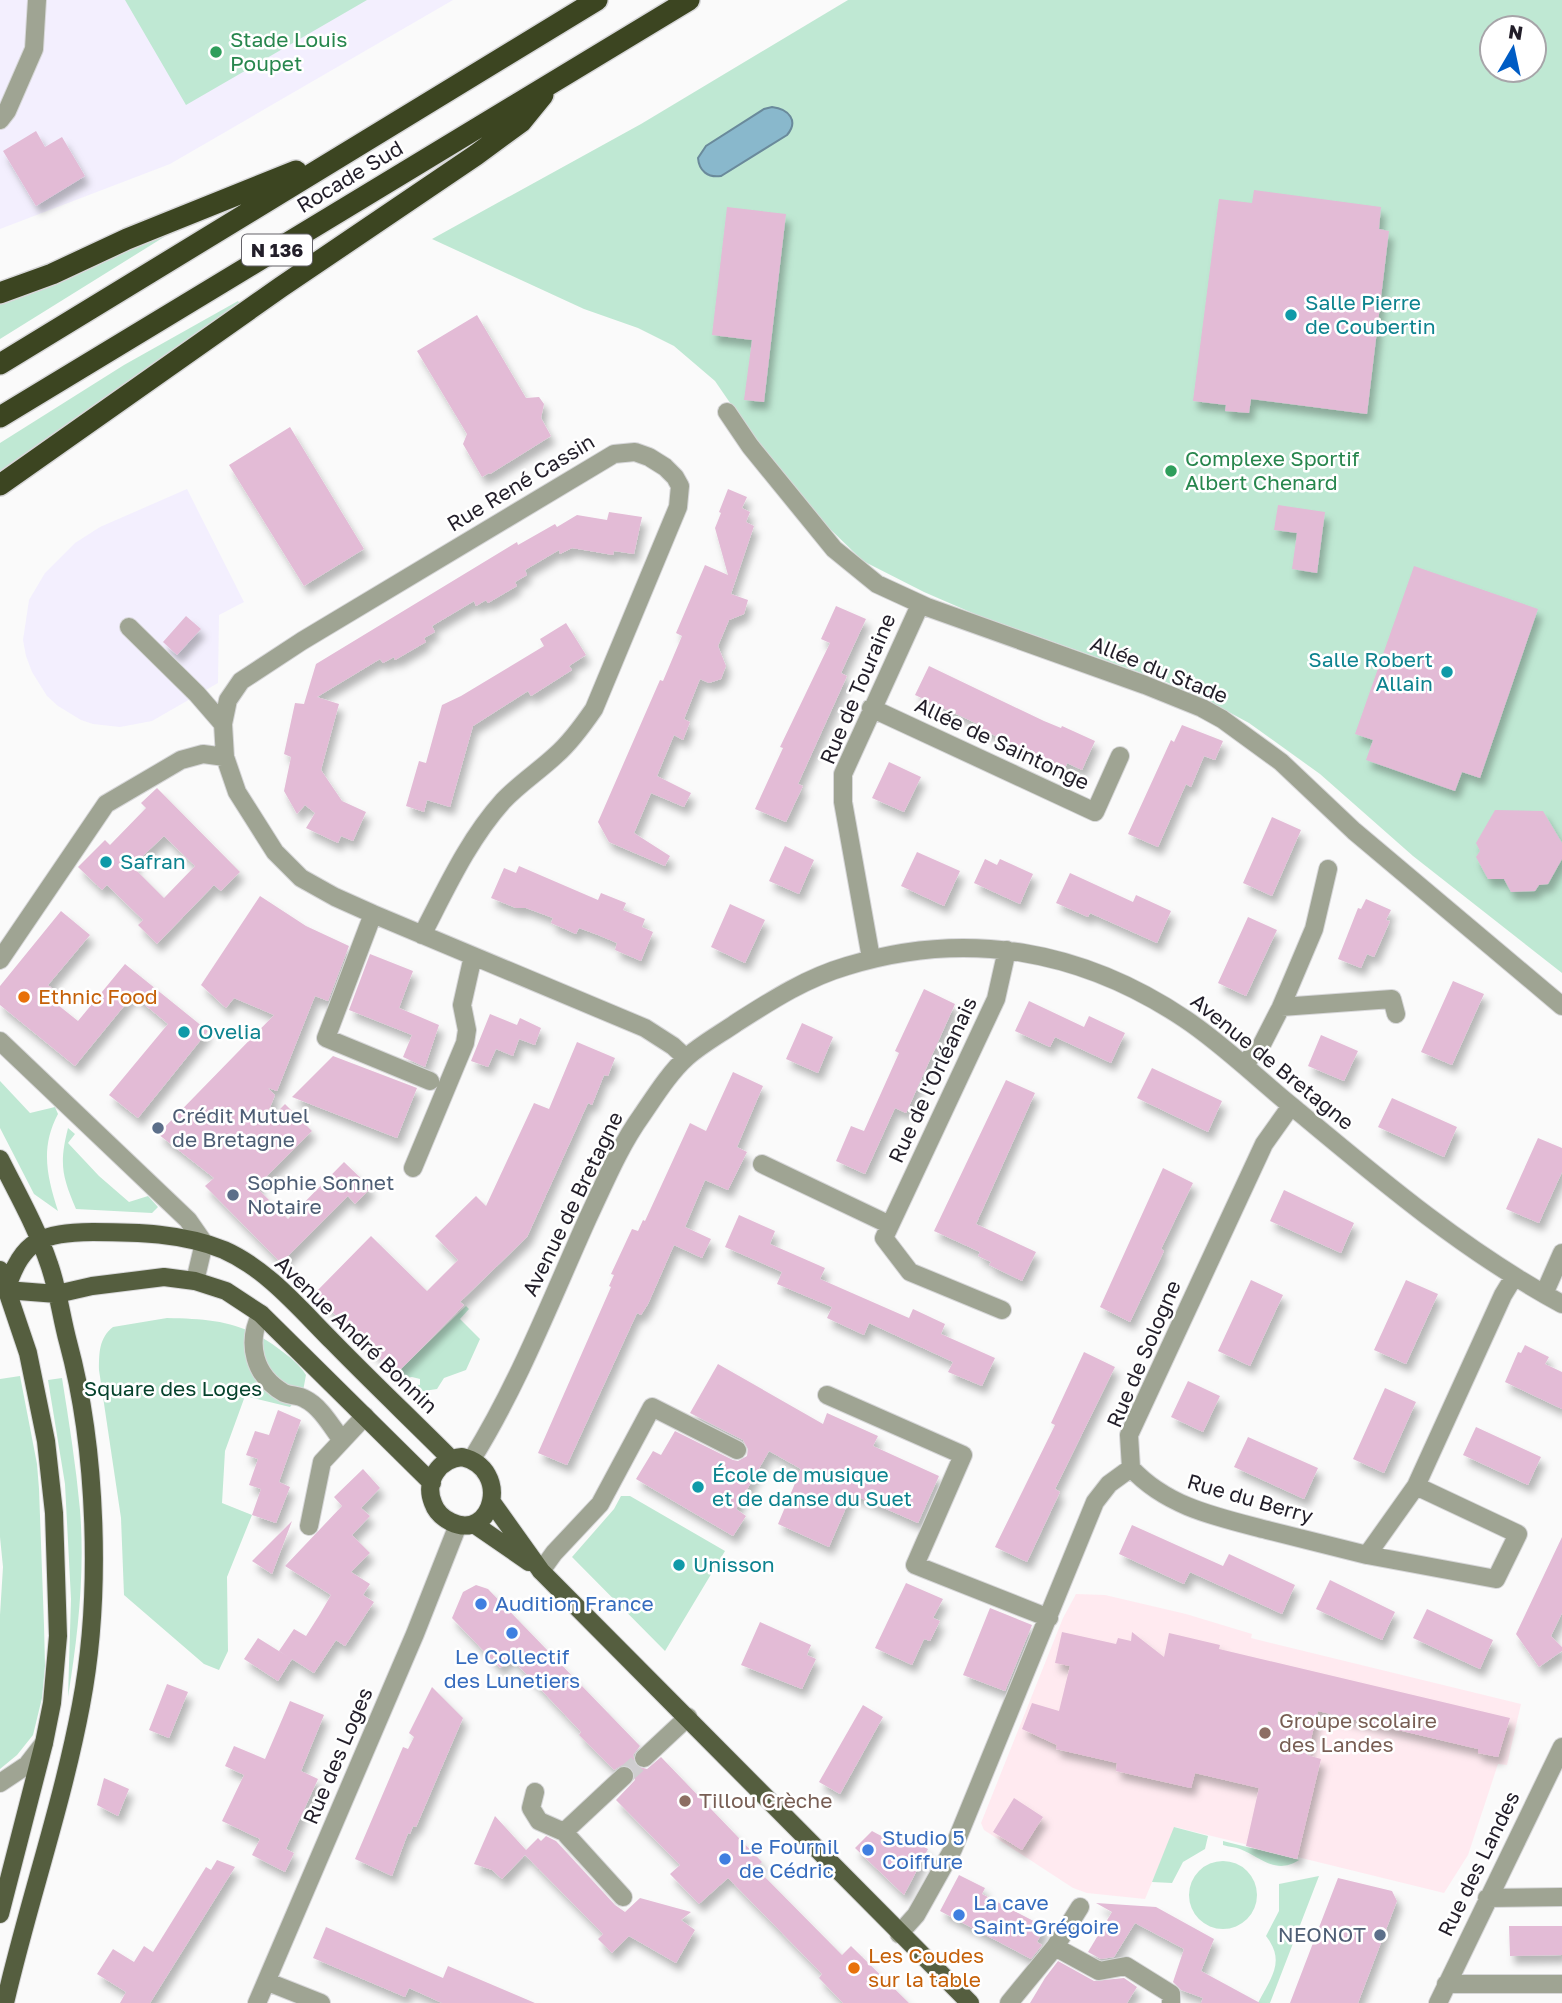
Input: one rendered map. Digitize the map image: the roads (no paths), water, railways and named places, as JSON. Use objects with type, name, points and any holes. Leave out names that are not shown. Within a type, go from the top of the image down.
[{"type":"highway","name":"Rocade Sud","points":[[0,364],[597,0]]},
{"type":"highway","name":"Rocade Sud","points":[[0,417],[689,0]]},
{"type":"highway","points":[[0,485],[281,287],[476,155],[521,122],[553,82]]},
{"type":"highway","points":[[0,293],[52,274],[127,239],[354,148]]},
{"type":"main road","points":[[0,1158],[49,1264],[57,1294],[77,1382],[91,1495],[93,1564],[89,1648],[82,1703],[69,1763],[5,2003]]},
{"type":"main road","name":"Avenue André Bonnin","points":[[38,1239],[74,1233],[183,1237],[238,1258],[276,1286],[450,1458]]},
{"type":"main road","points":[[6,1290],[17,1262],[25,1250],[38,1239]]},
{"type":"main road","points":[[0,1270],[26,1346],[42,1414],[54,1513],[57,1670],[44,1743],[4,1882],[0,1914]]},
{"type":"main road","points":[[6,1290],[57,1294],[148,1278],[195,1281],[226,1291],[261,1314],[432,1483]]},
{"type":"main road","points":[[466,1525],[486,1515],[491,1501],[491,1480],[486,1471],[472,1459],[450,1458],[438,1467],[432,1483],[430,1494],[435,1508],[444,1518],[466,1525],[541,1571]]},
{"type":"main road","points":[[491,1501],[541,1571],[970,2003]]},
{"type":"street","points":[[0,120],[34,49],[37,0]]},
{"type":"street","name":"Allée du Stade","points":[[727,412],[750,446],[834,549],[877,584],[920,605],[1145,685],[1222,719],[1281,762],[1354,831],[1562,1006]]},
{"type":"street","name":"Rue René Cassin","points":[[422,935],[453,876],[486,822],[526,780],[558,754],[594,709],[678,507],[680,486],[675,477],[649,457],[635,452],[614,454],[321,629],[242,681],[228,700],[223,724],[225,757],[237,792],[268,843],[287,867],[309,883],[373,914],[422,935],[645,1028],[686,1058]]},
{"type":"street","name":"Rue de Touraine","points":[[871,958],[843,802],[843,774],[920,605]]},
{"type":"street","points":[[130,627],[223,724]]},
{"type":"street","name":"Allée de Saintonge","points":[[871,708],[1095,812],[1120,756]]},
{"type":"street","points":[[0,960],[106,804],[181,760],[203,754],[225,757]]},
{"type":"street","points":[[1244,1065],[1261,1046],[1281,1007],[1314,929],[1328,869]]},
{"type":"street","points":[[373,914],[326,1038],[430,1081]]},
{"type":"street","name":"Avenue de Bretagne","points":[[472,1459],[498,1414],[627,1137],[686,1058],[790,989],[835,969],[871,958],[961,948],[1007,950],[1057,958],[1117,979],[1189,1021],[1448,1232],[1562,1304]]},
{"type":"street","name":"Rue de l'Orléanais","points":[[890,1225],[996,999],[1007,950]]},
{"type":"street","points":[[413,1168],[465,1043],[467,1030],[462,1005],[473,956]]},
{"type":"street","points":[[1281,1007],[1392,999],[1396,1014]]},
{"type":"street","points":[[0,1041],[180,1212],[204,1243],[195,1281]]},
{"type":"street","name":"Rue de Sologne","points":[[1131,1468],[1129,1435],[1264,1144],[1291,1106]]},
{"type":"street","points":[[762,1164],[890,1225],[884,1238],[909,1272],[1002,1310]]},
{"type":"street","points":[[1544,1294],[1562,1253]]},
{"type":"street","points":[[1367,1555],[1416,1486],[1503,1294],[1514,1276]]},
{"type":"street","points":[[261,1314],[253,1330],[253,1346],[263,1374],[272,1385],[287,1394],[305,1398],[341,1439]]},
{"type":"street","points":[[827,1395],[963,1455],[915,1565],[1049,1618]]},
{"type":"street","points":[[541,1571],[554,1553],[600,1504],[652,1407],[737,1450]]},
{"type":"street","points":[[309,1526],[322,1462],[365,1416]]},
{"type":"street","points":[[899,1934],[915,1915],[949,1858],[1095,1502],[1109,1484],[1131,1468]]},
{"type":"street","name":"Rue du Berry","points":[[1131,1468],[1143,1481],[1167,1498],[1203,1514],[1367,1555],[1496,1579],[1518,1534],[1416,1486]]},
{"type":"street","name":"Rue des Loges","points":[[257,2003],[373,1730],[466,1525]]},
{"type":"street","points":[[644,1758],[688,1717]]},
{"type":"street","points":[[0,1783],[27,1765],[44,1743]]},
{"type":"street","name":"Rue des Landes","points":[[1438,2003],[1562,1747]]},
{"type":"street","points":[[564,1832],[624,1776]]},
{"type":"street","points":[[535,1792],[531,1808],[539,1821],[564,1832],[622,1896]]},
{"type":"street","points":[[1487,1898],[1562,1897]]},
{"type":"street","points":[[1009,2003],[1055,1947],[1080,1907]]},
{"type":"street","points":[[1055,1947],[1099,1971],[1126,1966],[1171,1994],[1171,2003]]},
{"type":"street","points":[[268,1982],[321,2003]]},
{"type":"street","points":[[1446,1984],[1562,1984]]},
{"type":"water","points":[[772,107],[783,110],[790,116],[792,125],[787,135],[721,176],[708,175],[702,170],[698,158],[706,146],[764,109]]},
{"type":"tunnel","points":[[624,1776],[644,1758]]},
{"type":"place","name":"Stade Louis Poupet","points":[[216,52]]},
{"type":"place","name":"Salle Pierre de Coubertin","points":[[1291,315]]},
{"type":"place","name":"Complexe Sportif Albert Chenard","points":[[1171,471]]},
{"type":"place","name":"Salle Robert Allain","points":[[1447,672]]},
{"type":"place","name":"Safran","points":[[106,862]]},
{"type":"place","name":"Ethnic Food","points":[[24,997]]},
{"type":"place","name":"Ovelia","points":[[184,1032]]},
{"type":"place","name":"Crédit Mutuel de Bretagne","points":[[158,1128]]},
{"type":"place","name":"Sophie Sonnet Notaire","points":[[233,1195]]},
{"type":"place","name":"École de musique et de danse du Suet","points":[[698,1487]]},
{"type":"place","name":"Unisson","points":[[679,1565]]},
{"type":"place","name":"Audition France","points":[[481,1604]]},
{"type":"place","name":"Le Collectif des Lunetiers","points":[[512,1633]]},
{"type":"place","name":"Groupe scolaire des Landes","points":[[1265,1733]]},
{"type":"place","name":"Tillou Crèche","points":[[685,1801]]},
{"type":"place","name":"Studio 5 Coiffure","points":[[868,1850]]},
{"type":"place","name":"Le Fournil de Cédric","points":[[725,1859]]},
{"type":"place","name":"La cave Saint-Grégoire","points":[[959,1915]]},
{"type":"place","name":"NEONOT","points":[[1380,1935]]},
{"type":"place","name":"Les Coudes sur la table","points":[[854,1968]]},
{"type":"park label","name":"Square des Loges","points":[[173,1389]]}]
